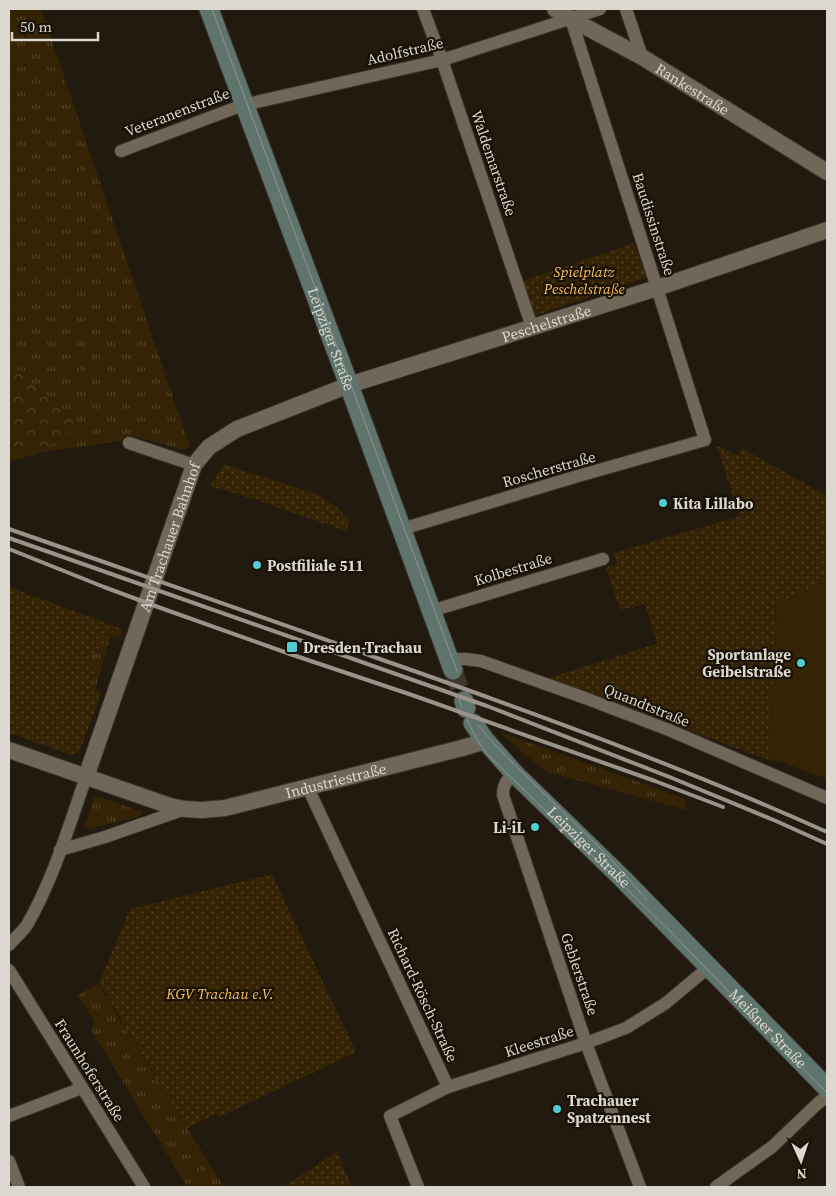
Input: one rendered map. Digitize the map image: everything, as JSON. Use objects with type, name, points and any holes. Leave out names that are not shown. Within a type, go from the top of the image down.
[{"type":"main road","name":"Leipziger Straße","points":[[209,9],[451,665]]},
{"type":"main road","name":"Leipziger Straße","points":[[468,711],[484,739],[514,773],[621,877],[709,967]]},
{"type":"main road","name":"Meißner Straße","points":[[709,967],[827,1088]]},
{"type":"street","name":"Waldemarstraße","points":[[423,9],[532,327]]},
{"type":"street","name":"Rankestraße","points":[[555,9],[642,57],[827,172]]},
{"type":"street","name":"Adolfstraße","points":[[244,104],[442,60],[600,9]]},
{"type":"street","points":[[626,9],[642,57]]},
{"type":"street","name":"Baudissinstraße","points":[[571,18],[705,440]]},
{"type":"street","name":"Veteranenstraße","points":[[121,151],[244,104]]},
{"type":"street","name":"Peschelstraße","points":[[349,385],[657,288],[827,230]]},
{"type":"street","name":"Am Trachauer Bahnhof","points":[[86,777],[194,465],[209,447],[237,429],[349,385]]},
{"type":"street","name":"Roscherstraße","points":[[402,530],[578,476],[705,440]]},
{"type":"street","points":[[129,443],[194,465]]},
{"type":"street","name":"Kolbestraße","points":[[431,611],[603,559]]},
{"type":"street","name":"Quandtstraße","points":[[451,665],[465,659],[482,661],[669,730],[827,798]]},
{"type":"street","name":"Industriestraße","points":[[9,750],[170,806],[202,810],[225,808],[308,788],[462,748],[479,743],[484,739]]},
{"type":"street","name":"Geblerstraße","points":[[514,773],[507,780],[503,788],[503,796],[586,1043],[640,1187]]},
{"type":"street","points":[[9,945],[26,926],[42,896],[86,777]]},
{"type":"street","name":"Richard-Rösch-Straße","points":[[308,788],[448,1087]]},
{"type":"street","name":"Industriestraße","points":[[60,850],[105,838],[186,809]]},
{"type":"street","name":"Kleestraße","points":[[448,1087],[586,1043],[626,1028],[666,1004],[709,967]]},
{"type":"street","name":"Fraunhoferstraße","points":[[9,970],[144,1187]]},
{"type":"street","points":[[418,1187],[390,1116],[448,1087]]},
{"type":"street","points":[[9,1116],[82,1088]]},
{"type":"street","points":[[716,1187],[772,1147],[816,1104],[827,1096]]},
{"type":"street","points":[[9,1162],[19,1187]]},
{"type":"green space","points":[[9,9],[41,9],[190,447],[183,450],[134,436],[127,440],[43,452],[9,462]]},
{"type":"green space","name":"Spielplatz Peschelstraße","points":[[634,243],[646,277],[534,316],[522,281]]},
{"type":"green space","points":[[9,367],[19,371],[77,422],[62,442],[9,456]]},
{"type":"green space","points":[[717,447],[721,447],[738,456],[742,448],[827,496],[827,580],[775,606],[778,643],[773,683],[768,760],[548,678],[657,644],[645,604],[620,610],[606,568],[617,564],[613,553],[740,516]]},
{"type":"green space","points":[[224,464],[316,494],[338,508],[350,521],[346,531],[210,486]]},
{"type":"green space","name":"Sportanlage Geibelstraße","points":[[827,580],[827,779],[781,762],[768,760],[773,683],[778,643],[775,606]]},
{"type":"green space","points":[[9,587],[122,629],[121,635],[110,631],[105,646],[87,659],[97,672],[92,691],[101,694],[79,753],[72,755],[9,733]]},
{"type":"green space","points":[[110,631],[121,635],[119,637],[111,635],[95,689],[101,692],[101,694],[92,691],[87,659],[104,646]]},
{"type":"green space","points":[[500,732],[685,799],[686,810],[547,772]]},
{"type":"green space","points":[[99,797],[142,812],[141,816],[89,829],[84,828],[94,798]]},
{"type":"green space","name":"KGV Trachau e.V.","points":[[272,874],[356,1052],[219,1117],[216,1114],[187,1128],[99,983],[130,909]]},
{"type":"green space","points":[[98,984],[224,1187],[187,1187],[92,1031],[94,1021],[78,995]]},
{"type":"green space","points":[[337,1152],[352,1187],[283,1187]]},
{"type":"tunnel","points":[[453,670],[464,701]]},
{"type":"tram line","points":[[212,9],[457,671]]},
{"type":"tram line","points":[[459,699],[462,707]]},
{"type":"tram line","points":[[467,720],[479,743],[490,757],[668,929],[827,1093]]},
{"type":"tram line","points":[[478,725],[507,757],[609,857],[647,900]]},
{"type":"railway","points":[[9,529],[491,698],[716,784],[827,832]]},
{"type":"railway","points":[[9,538],[487,706],[672,778],[827,844]]},
{"type":"railway","points":[[9,549],[158,607],[655,781],[723,807]]},
{"type":"place","name":"Kita Lillabo","points":[[663,503]]},
{"type":"place","name":"Postfiliale 511","points":[[257,565]]},
{"type":"place","name":"Dresden-Trachau","points":[[292,647]]},
{"type":"place","name":"Sportanlage Geibelstraße","points":[[801,663]]},
{"type":"place","name":"Li-iL","points":[[535,827]]},
{"type":"place","name":"Trachauer Spatzennest","points":[[557,1109]]}]
